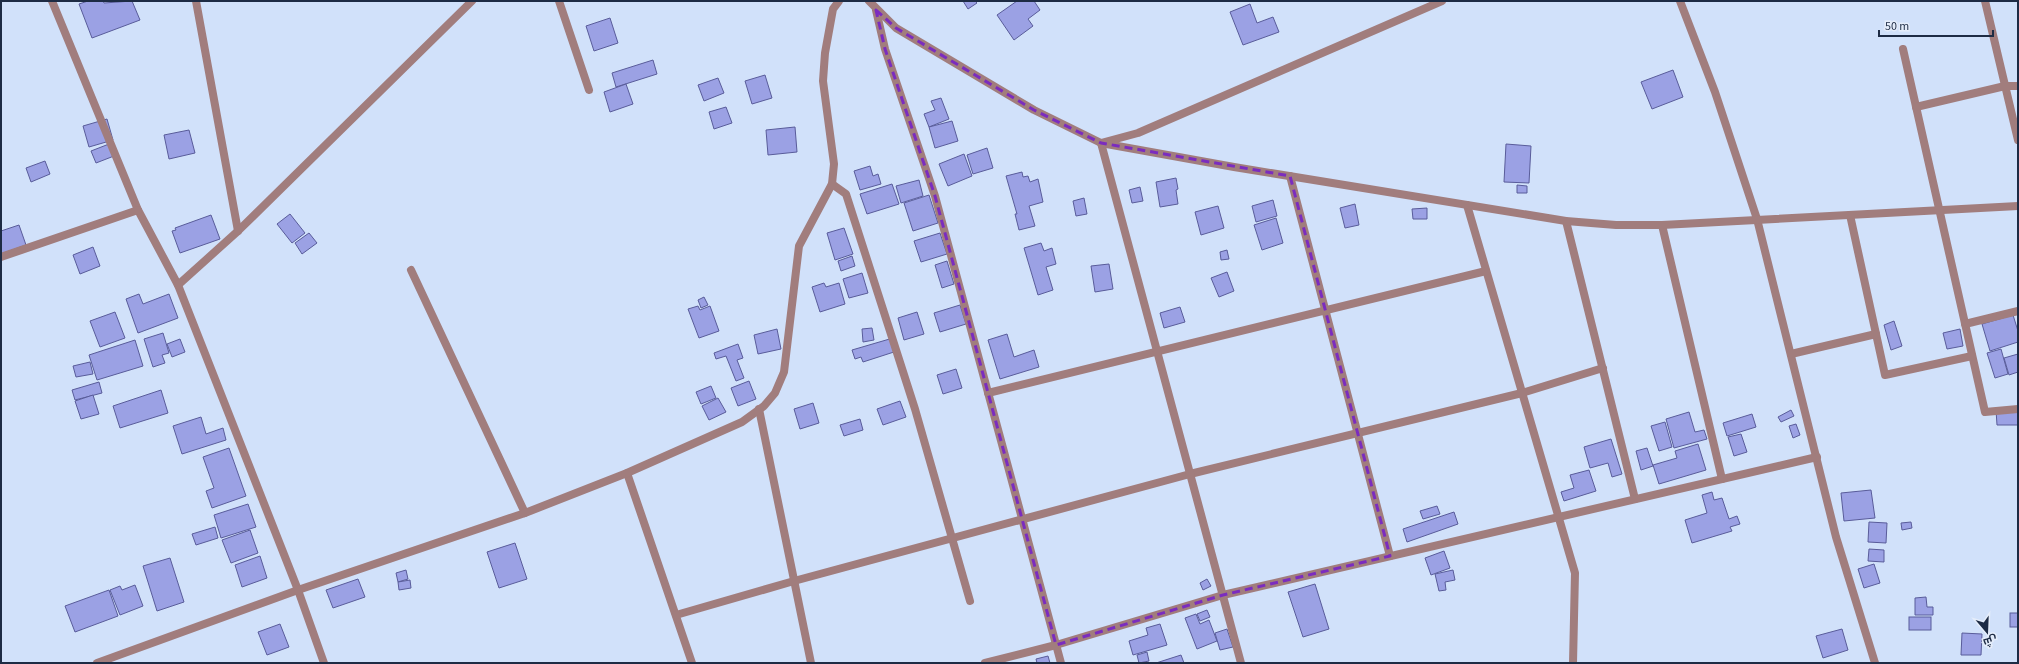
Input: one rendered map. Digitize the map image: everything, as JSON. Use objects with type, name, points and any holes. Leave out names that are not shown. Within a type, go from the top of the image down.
[{"type":"street","points":[[52,1],[138,210],[178,285],[298,590],[324,663]]},
{"type":"street","points":[[196,1],[238,231]]},
{"type":"street","points":[[178,285],[238,231],[472,1]]},
{"type":"street","points":[[559,1],[589,90]]},
{"type":"street","points":[[97,663],[298,590],[525,513],[627,473],[742,422],[759,409],[775,393],[784,372],[800,246],[832,184],[834,164],[823,81],[825,53],[834,9],[839,1]]},
{"type":"street","points":[[869,1],[876,10],[896,28],[1021,103],[1101,143],[1290,176],[1566,221],[1616,225],[1662,225],[2018,206]]},
{"type":"street","points":[[1420,1],[1422,10]]},
{"type":"street","points":[[1101,143],[1138,133],[1442,1]]},
{"type":"street","points":[[1680,1],[1715,92],[1757,219],[1836,537],[1875,663]]},
{"type":"street","points":[[1986,1],[2018,140]]},
{"type":"street","points":[[876,10],[885,50],[935,196],[1061,663]]},
{"type":"street","points":[[1903,49],[1985,412],[2018,409]]},
{"type":"street","points":[[1916,107],[2005,86],[2018,86]]},
{"type":"street","points":[[1101,143],[1242,663]]},
{"type":"street","points":[[1290,176],[1390,556]]},
{"type":"street","points":[[832,184],[846,194],[915,409],[970,601]]},
{"type":"street","points":[[1467,205],[1575,573],[1573,663]]},
{"type":"street","points":[[1,257],[138,210]]},
{"type":"street","points":[[1850,215],[1885,375],[1972,356]]},
{"type":"street","points":[[1566,221],[1635,499]]},
{"type":"street","points":[[1662,225],[1722,479]]},
{"type":"street","points":[[410,270],[525,513]]},
{"type":"street","points":[[988,393],[1486,271]]},
{"type":"street","points":[[1965,324],[2018,311]]},
{"type":"street","points":[[1791,354],[1876,334]]},
{"type":"street","points":[[676,615],[794,580],[1190,474],[1522,393],[1603,368]]},
{"type":"street","points":[[759,409],[811,663]]},
{"type":"street","points":[[985,663],[1056,645],[1223,595],[1816,457]]},
{"type":"street","points":[[627,473],[692,663]]},
{"type":"highlighted area","points":[[876,10],[896,28],[1034,110],[1101,143],[1290,176],[1390,556],[1223,595],[1056,645],[935,196],[885,49]]},
{"type":"building","points":[[88,1],[103,1],[104,3],[132,1],[140,20],[92,38],[79,4]]},
{"type":"building","points":[[963,1],[975,1],[977,3],[968,9]]},
{"type":"building","points":[[1017,1],[1034,1],[1040,10],[1028,19],[1033,26],[1014,40],[997,15]]},
{"type":"building","points":[[1250,4],[1257,23],[1273,17],[1279,32],[1243,45],[1230,12]]},
{"type":"building","points":[[610,18],[618,43],[594,51],[586,26]]},
{"type":"building","points":[[653,60],[657,74],[616,87],[612,73]]},
{"type":"building","points":[[1673,70],[1683,97],[1652,109],[1641,82]]},
{"type":"building","points":[[765,75],[772,98],[752,104],[745,81]]},
{"type":"building","points":[[718,78],[724,93],[704,101],[698,85]]},
{"type":"building","points":[[626,84],[633,104],[610,112],[604,92]]},
{"type":"building","points":[[941,98],[949,119],[929,127],[924,114],[935,110],[931,101]]},
{"type":"building","points":[[726,107],[732,123],[714,129],[709,112]]},
{"type":"building","points":[[107,119],[113,140],[89,147],[83,126]]},
{"type":"building","points":[[952,121],[958,141],[935,148],[929,127]]},
{"type":"building","points":[[795,127],[797,152],[768,155],[766,130]]},
{"type":"building","points":[[189,130],[195,153],[169,159],[164,135]]},
{"type":"building","points":[[109,144],[114,156],[96,163],[91,151]]},
{"type":"building","points":[[1506,144],[1531,146],[1529,183],[1504,182]]},
{"type":"building","points":[[987,148],[993,168],[973,174],[967,155]]},
{"type":"building","points":[[964,154],[972,176],[948,186],[939,164]]},
{"type":"building","points":[[45,161],[50,174],[31,182],[26,168]]},
{"type":"building","points":[[870,166],[873,176],[878,174],[881,184],[860,190],[854,171]]},
{"type":"building","points":[[1022,172],[1023,177],[1028,176],[1030,182],[1038,179],[1043,202],[1029,206],[1035,226],[1019,230],[1015,214],[1017,214],[1006,176]]},
{"type":"building","points":[[1176,178],[1178,204],[1160,207],[1156,182]]},
{"type":"building","points":[[919,180],[923,196],[901,203],[896,186]]},
{"type":"building","points":[[892,184],[899,204],[867,214],[860,194]]},
{"type":"building","points":[[1517,185],[1527,186],[1527,193],[1517,193]]},
{"type":"building","points":[[1140,187],[1143,201],[1132,203],[1129,190]]},
{"type":"building","points":[[929,195],[938,223],[913,231],[904,203]]},
{"type":"building","points":[[1084,198],[1087,214],[1076,216],[1073,201]]},
{"type":"building","points":[[1273,200],[1277,216],[1256,222],[1252,206]]},
{"type":"building","points":[[1355,204],[1359,225],[1345,228],[1340,208]]},
{"type":"building","points":[[1218,206],[1224,228],[1201,235],[1195,212]]},
{"type":"building","points":[[1427,208],[1427,219],[1413,219],[1412,209]]},
{"type":"building","points":[[290,214],[305,233],[292,243],[277,224]]},
{"type":"building","points":[[211,215],[220,239],[180,253],[172,231],[176,230],[175,228]]},
{"type":"building","points":[[1276,218],[1283,243],[1262,250],[1254,225]]},
{"type":"building","points":[[19,225],[26,245],[1,254],[1,231]]},
{"type":"building","points":[[844,228],[853,254],[835,260],[827,233]]},
{"type":"building","points":[[309,233],[317,243],[302,254],[295,243]]},
{"type":"building","points":[[940,233],[947,254],[921,262],[914,241]]},
{"type":"building","points":[[1041,243],[1044,251],[1052,248],[1056,264],[1046,267],[1053,290],[1038,295],[1024,248]]},
{"type":"building","points":[[93,247],[100,266],[80,274],[73,255]]},
{"type":"building","points":[[1227,250],[1229,259],[1221,260],[1220,252]]},
{"type":"building","points":[[852,256],[855,266],[841,271],[838,261]]},
{"type":"building","points":[[947,261],[954,284],[942,288],[935,265]]},
{"type":"building","points":[[1109,264],[1113,289],[1095,292],[1091,266]]},
{"type":"building","points":[[1227,272],[1234,291],[1219,297],[1211,278]]},
{"type":"building","points":[[862,273],[868,293],[849,298],[843,279]]},
{"type":"building","points":[[824,283],[826,287],[839,283],[845,304],[820,312],[812,287]]},
{"type":"building","points":[[139,294],[143,304],[169,294],[178,318],[138,333],[126,299]]},
{"type":"building","points":[[704,297],[708,305],[701,308],[698,300]]},
{"type":"building","points":[[960,305],[966,324],[940,332],[934,313]]},
{"type":"building","points":[[698,306],[700,310],[710,306],[719,331],[699,338],[688,309]]},
{"type":"building","points":[[1180,307],[1185,322],[1164,328],[1160,313]]},
{"type":"building","points":[[115,312],[125,338],[100,347],[90,321]]},
{"type":"building","points":[[917,312],[924,334],[904,340],[898,318]]},
{"type":"building","points":[[2013,315],[2018,331],[2018,342],[1990,351],[1982,324]]},
{"type":"building","points":[[1894,321],[1902,346],[1891,350],[1884,325]]},
{"type":"building","points":[[872,328],[874,340],[863,342],[862,329]]},
{"type":"building","points":[[777,329],[781,349],[758,354],[754,335]]},
{"type":"building","points":[[1960,329],[1963,346],[1947,349],[1943,333]]},
{"type":"building","points":[[163,333],[169,353],[162,355],[165,363],[153,367],[144,339]]},
{"type":"building","points":[[1007,334],[1014,357],[1034,350],[1039,367],[1000,379],[988,340]]},
{"type":"building","points":[[893,338],[897,351],[863,362],[861,357],[855,359],[852,350]]},
{"type":"building","points":[[180,339],[185,352],[172,357],[167,344]]},
{"type":"building","points":[[135,340],[143,366],[97,380],[89,355]]},
{"type":"building","points":[[738,344],[743,358],[737,360],[744,378],[736,381],[726,356],[716,359],[714,353]]},
{"type":"building","points":[[2001,349],[2008,374],[1995,378],[1987,353]]},
{"type":"building","points":[[2018,354],[2018,372],[2009,375],[2004,358]]},
{"type":"building","points":[[90,362],[93,374],[76,377],[73,366]]},
{"type":"building","points":[[956,369],[962,388],[943,394],[937,375]]},
{"type":"building","points":[[749,381],[756,399],[738,406],[731,388]]},
{"type":"building","points":[[99,382],[102,393],[75,400],[72,390]]},
{"type":"building","points":[[711,386],[716,398],[701,404],[696,392]]},
{"type":"building","points":[[161,390],[168,413],[120,428],[113,406]]},
{"type":"building","points":[[93,395],[99,414],[81,419],[75,401]]},
{"type":"building","points":[[718,398],[726,412],[709,420],[702,406]]},
{"type":"building","points":[[900,401],[906,417],[883,425],[877,409]]},
{"type":"building","points":[[813,403],[819,423],[800,429],[794,409]]},
{"type":"building","points":[[2018,409],[2018,425],[1997,425],[1996,410]]},
{"type":"building","points":[[1791,410],[1794,416],[1781,422],[1778,417]]},
{"type":"building","points":[[1689,412],[1695,432],[1704,430],[1707,439],[1674,448],[1666,419]]},
{"type":"building","points":[[1752,414],[1756,427],[1727,436],[1723,423]]},
{"type":"building","points":[[201,417],[206,434],[223,428],[226,440],[182,454],[173,426]]},
{"type":"building","points":[[860,419],[863,430],[844,436],[840,425]]},
{"type":"building","points":[[1665,422],[1672,447],[1659,451],[1651,426]]},
{"type":"building","points":[[1796,424],[1800,435],[1793,438],[1789,426]]},
{"type":"building","points":[[1741,434],[1747,452],[1734,456],[1728,437]]},
{"type":"building","points":[[1611,439],[1622,474],[1612,477],[1608,463],[1590,468],[1584,447]]},
{"type":"building","points":[[1698,444],[1706,470],[1659,484],[1653,465],[1677,458],[1675,451]]},
{"type":"building","points":[[229,448],[246,496],[212,508],[206,491],[214,488],[203,457]]},
{"type":"building","points":[[1647,448],[1653,466],[1641,470],[1636,451]]},
{"type":"building","points":[[1589,470],[1596,491],[1564,501],[1561,492],[1574,488],[1570,475]]},
{"type":"building","points":[[1871,490],[1875,518],[1844,521],[1841,493]]},
{"type":"building","points":[[1712,492],[1714,500],[1722,498],[1729,519],[1737,516],[1740,524],[1730,527],[1732,531],[1692,543],[1685,520],[1707,513],[1702,495]]},
{"type":"building","points":[[248,504],[256,527],[221,538],[214,515]]},
{"type":"building","points":[[1437,506],[1440,514],[1423,519],[1420,511]]},
{"type":"building","points":[[1454,512],[1458,524],[1407,542],[1403,529]]},
{"type":"building","points":[[1869,522],[1887,523],[1886,543],[1868,542]]},
{"type":"building","points":[[1911,522],[1912,528],[1902,530],[1901,523]]},
{"type":"building","points":[[215,527],[218,538],[196,545],[192,534]]},
{"type":"building","points":[[250,530],[258,553],[231,563],[222,540]]},
{"type":"building","points":[[515,543],[527,579],[499,588],[487,552]]},
{"type":"building","points":[[1869,549],[1884,550],[1884,562],[1868,561]]},
{"type":"building","points":[[1444,551],[1450,568],[1431,575],[1425,558]]},
{"type":"building","points":[[260,556],[267,578],[242,587],[235,565]]},
{"type":"building","points":[[170,558],[184,602],[157,611],[143,566]]},
{"type":"building","points":[[1874,564],[1880,583],[1864,588],[1858,569]]},
{"type":"building","points":[[406,570],[408,579],[398,582],[396,573]]},
{"type":"building","points":[[1453,570],[1455,580],[1445,582],[1446,590],[1439,591],[1435,574]]},
{"type":"building","points":[[358,579],[365,597],[333,608],[326,590]]},
{"type":"building","points":[[1207,579],[1211,586],[1203,590],[1200,583]]},
{"type":"building","points":[[410,580],[411,588],[399,590],[398,582]]},
{"type":"building","points":[[1315,584],[1329,629],[1303,637],[1288,592]]},
{"type":"building","points":[[135,585],[143,606],[120,615],[110,590],[120,586],[122,590]]},
{"type":"building","points":[[109,590],[118,616],[75,632],[65,606]]},
{"type":"building","points":[[1926,597],[1927,607],[1933,607],[1933,615],[1915,615],[1915,598]]},
{"type":"building","points":[[1207,610],[1210,617],[1200,621],[1197,614]]},
{"type":"building","points":[[2010,613],[2018,613],[2018,627],[2010,627]]},
{"type":"building","points":[[1196,614],[1200,624],[1209,620],[1217,641],[1197,649],[1185,618]]},
{"type":"building","points":[[1909,617],[1931,617],[1931,630],[1909,630]]},
{"type":"building","points":[[280,624],[289,647],[267,655],[258,632]]},
{"type":"building","points":[[1160,624],[1167,645],[1133,655],[1129,641],[1148,635],[1146,628]]},
{"type":"building","points":[[1227,629],[1233,647],[1220,650],[1215,633]]},
{"type":"building","points":[[1842,629],[1848,650],[1823,658],[1816,636]]},
{"type":"building","points":[[1962,633],[1982,634],[1981,655],[1961,655]]},
{"type":"building","points":[[1147,652],[1149,661],[1139,663],[1137,655]]},
{"type":"building","points":[[1181,655],[1184,663],[1156,663]]},
{"type":"building","points":[[1048,656],[1050,663],[1037,663],[1036,659]]}]
